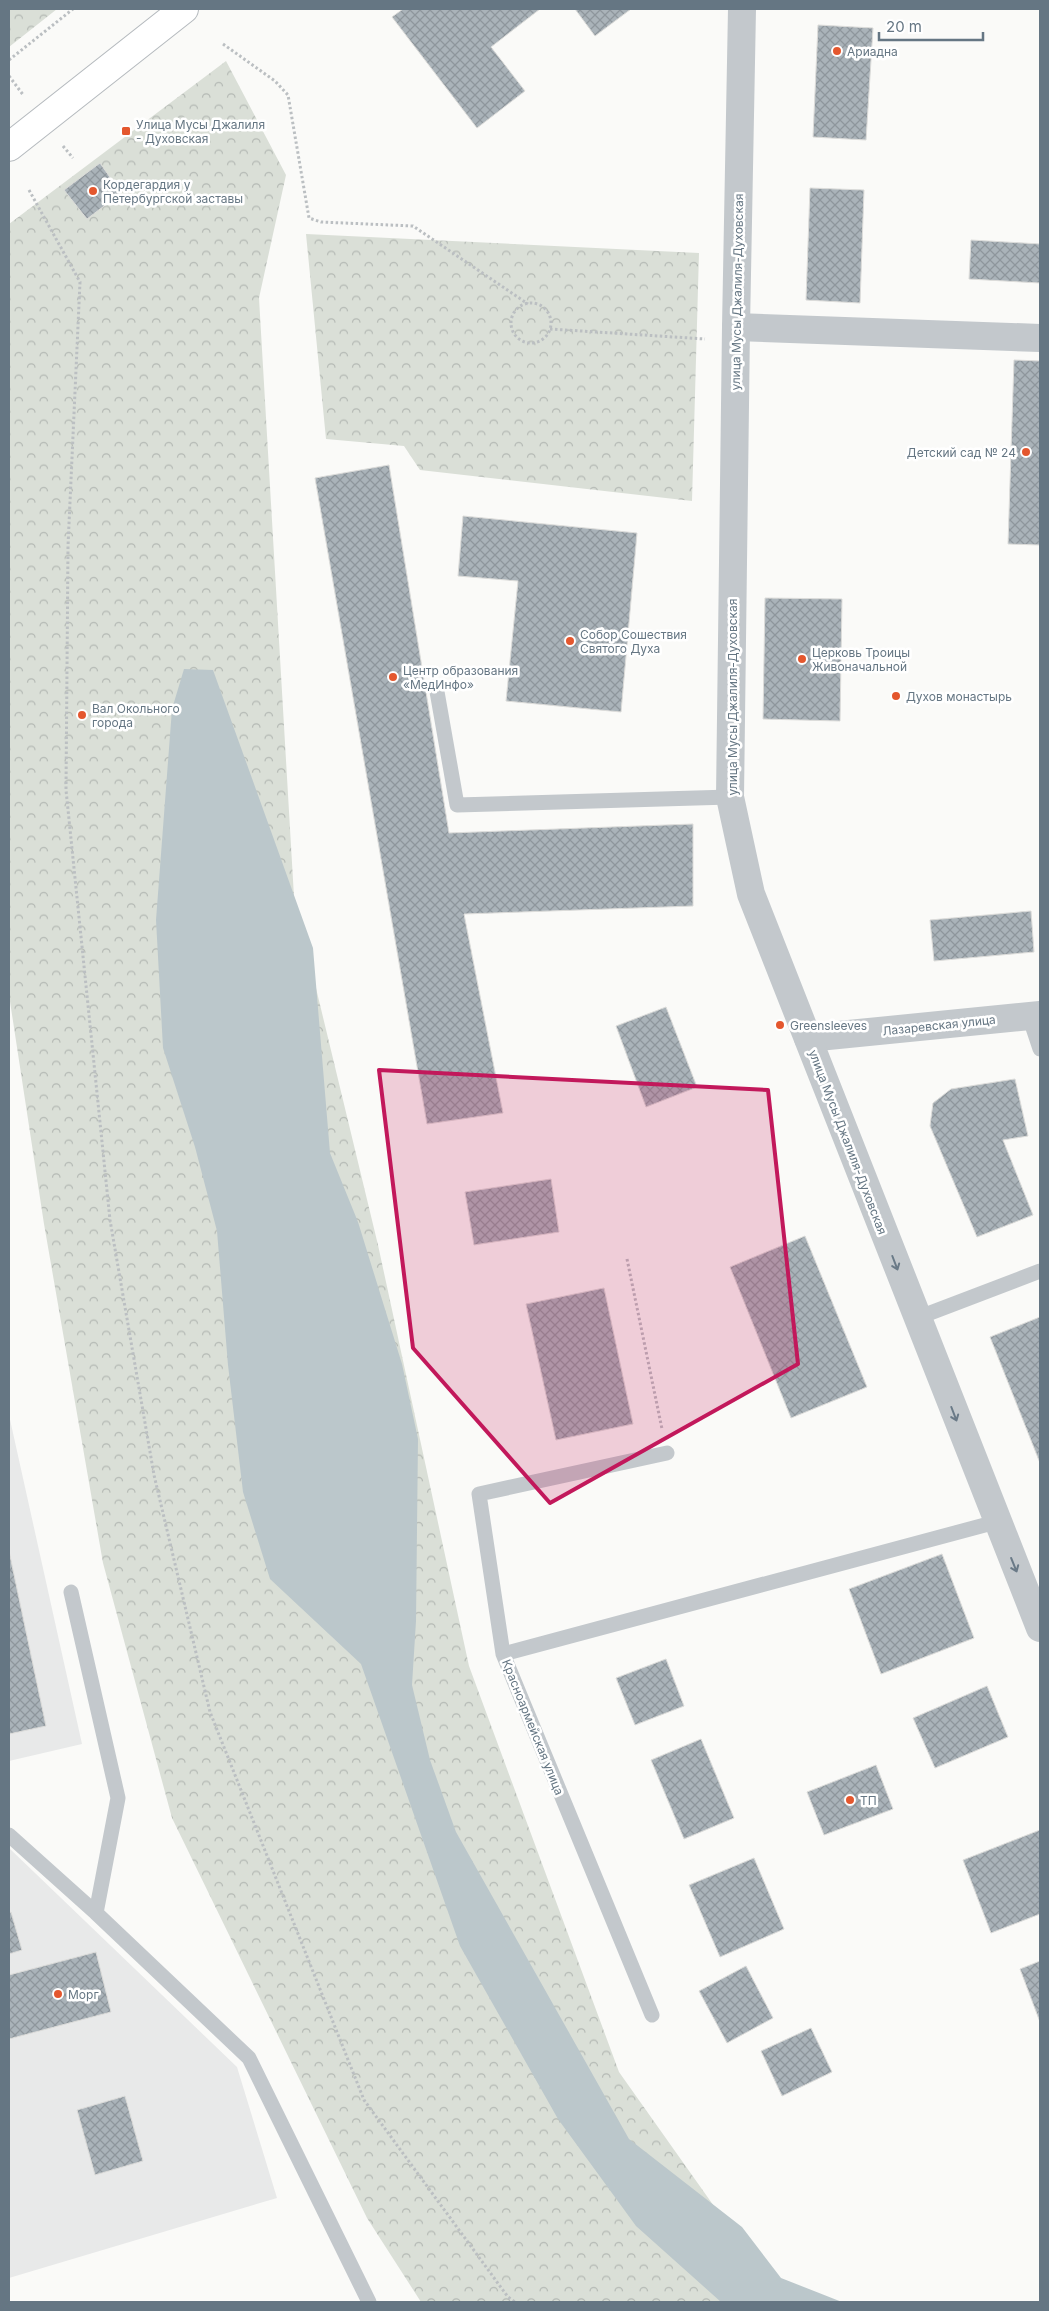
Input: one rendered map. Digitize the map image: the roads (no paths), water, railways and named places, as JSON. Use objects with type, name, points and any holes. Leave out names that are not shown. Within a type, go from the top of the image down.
[{"type":"main road","points":[[9,147],[184,9]]},
{"type":"street","name":"улица Мусы Джалиля-Духовская","points":[[742,9],[730,797],[751,894],[996,1522],[1040,1628]]},
{"type":"street","points":[[736,334],[1040,338]]},
{"type":"street","name":"Лазаревская улица","points":[[808,1038],[1035,1015]]},
{"type":"lane","points":[[436,686],[457,805],[730,797]]},
{"type":"lane","points":[[1035,1015],[1040,1049]]},
{"type":"lane","points":[[916,1318],[1040,1271]]},
{"type":"lane","name":"Красноармейская улица","points":[[652,2015],[503,1654],[479,1494],[667,1453]]},
{"type":"lane","points":[[503,1654],[996,1522]]},
{"type":"lane","points":[[71,1592],[118,1798],[96,1913]]},
{"type":"lane","points":[[9,1835],[96,1913],[249,2058],[369,2302]]},
{"type":"place","name":"Ариадна","points":[[837,51]]},
{"type":"place","name":"Улица Мусы Джалиля - Духовская","points":[[126,131]]},
{"type":"place","name":"Кордегардия у Петербургской заставы","points":[[93,191]]},
{"type":"place","name":"Детский сад № 24","points":[[1026,452]]},
{"type":"place","name":"Собор Сошествия Святого Духа","points":[[570,641]]},
{"type":"place","name":"Церковь Троицы Живоначальной","points":[[802,659]]},
{"type":"place","name":"Центр образования «МедИнфо»","points":[[393,677]]},
{"type":"place","name":"Духов монастырь","points":[[896,696]]},
{"type":"place","name":"Вал Окольного города","points":[[82,715]]},
{"type":"place","name":"Greensleeves","points":[[780,1025]]},
{"type":"place","name":"ТП","points":[[850,1800]]},
{"type":"place","name":"Морг","points":[[58,1994]]}]
